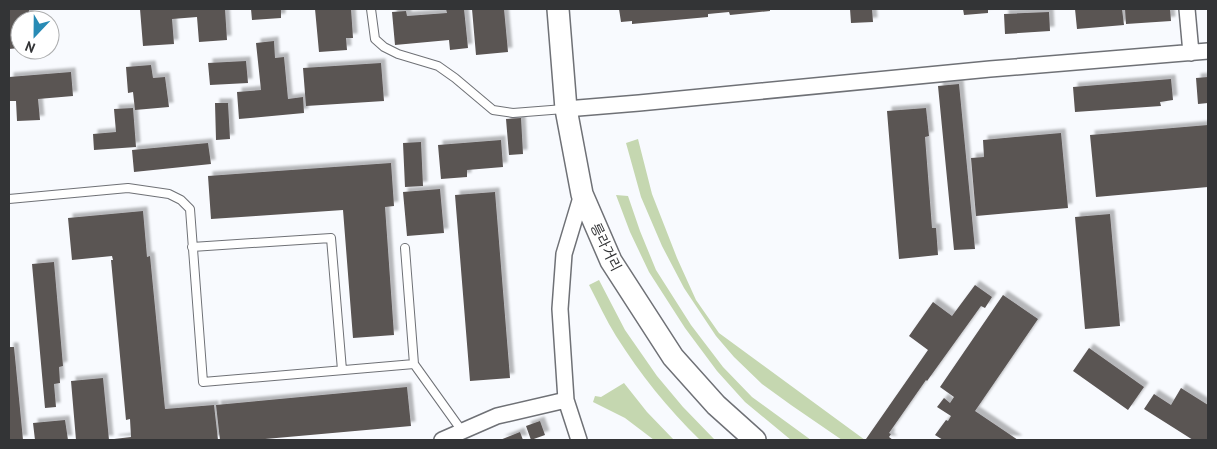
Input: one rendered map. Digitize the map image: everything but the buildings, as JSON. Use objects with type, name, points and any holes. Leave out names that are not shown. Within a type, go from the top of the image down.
[{"type":"main road","name":"릉라거리","points":[[558,9],[566,109],[582,194],[611,261],[674,357],[716,405],[755,440]]},
{"type":"street","points":[[1187,9],[1191,52]]},
{"type":"street","points":[[566,109],[1000,68],[1208,51]]},
{"type":"street","points":[[579,440],[566,400],[560,310],[564,254],[582,194]]},
{"type":"street","points":[[442,440],[497,416],[566,400]]},
{"type":"lane","points":[[371,9],[375,39],[384,48],[438,66],[493,110],[513,113],[566,109]]},
{"type":"lane","points":[[9,199],[128,188],[169,194],[181,200],[190,209],[202,382],[414,364]]},
{"type":"lane","points":[[192,247],[331,238],[342,370]]},
{"type":"lane","points":[[405,248],[414,364],[462,431]]},
{"type":"green space","points":[[638,139],[652,194],[677,258],[696,300],[719,333],[865,440],[842,440],[791,405],[762,384],[734,357],[716,336],[684,288],[662,246],[641,197],[626,143]]},
{"type":"green space","points":[[616,195],[628,196],[656,270],[691,325],[723,367],[752,397],[811,440],[791,440],[745,402],[717,371],[685,328],[649,272],[630,232]]},
{"type":"green space","points":[[599,280],[625,330],[657,376],[683,407],[715,440],[700,440],[655,391],[635,364],[612,330],[589,285]]},
{"type":"green space","points":[[624,383],[647,412],[674,440],[654,440],[625,418],[593,402],[595,396],[601,397]]}]
